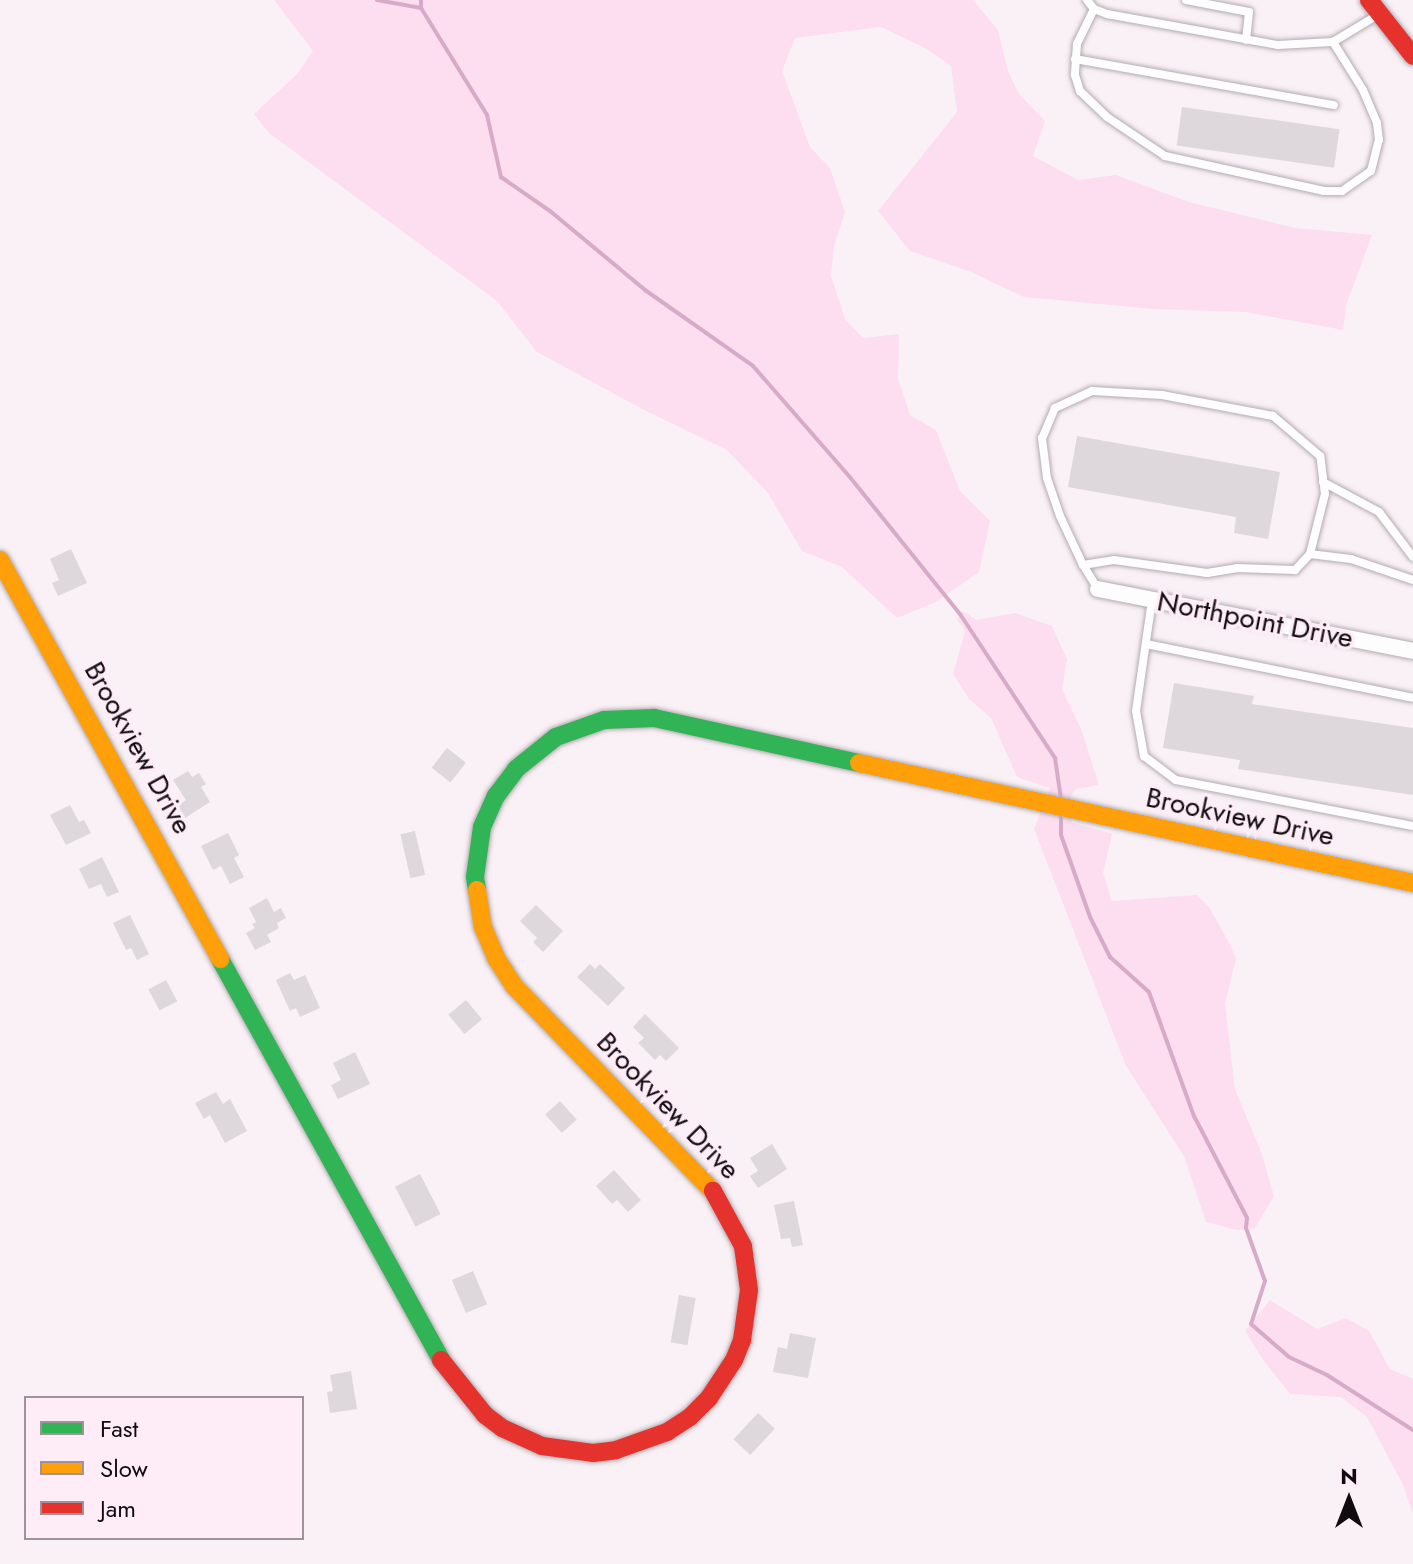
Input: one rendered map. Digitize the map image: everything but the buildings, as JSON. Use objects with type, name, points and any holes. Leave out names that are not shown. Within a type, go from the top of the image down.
[{"type":"street","points":[[1375,7],[1413,56]]},
{"type":"street","name":"Brookview Drive","points":[[0,560],[445,1367],[485,1415],[502,1428],[542,1446],[579,1452],[616,1450],[667,1432],[690,1417],[709,1398],[734,1360],[744,1328],[749,1290],[743,1246],[715,1193],[514,986],[496,958],[479,911],[475,877],[482,827],[506,782],[528,757],[556,737],[587,724],[637,717],[671,721],[1413,883]]},
{"type":"street","name":"Northpoint Drive","points":[[1098,589],[1413,651]]},
{"type":"lane","points":[[1087,0],[1094,9],[1246,40],[1306,46],[1333,42],[1375,7]]},
{"type":"lane","points":[[1186,0],[1249,12],[1246,40]]},
{"type":"lane","points":[[1094,9],[1082,31],[1075,59],[1080,91],[1090,103],[1165,156],[1324,191],[1342,191],[1371,171],[1379,140],[1372,107],[1333,42]]},
{"type":"lane","points":[[1075,59],[1334,105]]},
{"type":"lane","points":[[1083,565],[1114,560],[1207,573],[1237,568],[1295,570],[1310,554],[1325,494],[1320,456],[1273,416],[1162,395],[1092,391],[1055,408],[1042,438],[1047,478],[1083,565],[1098,589]]},
{"type":"lane","points":[[1323,482],[1379,512],[1413,557]]},
{"type":"lane","points":[[1310,554],[1351,559],[1413,580]]},
{"type":"lane","points":[[1152,599],[1136,711],[1144,756],[1176,780],[1413,826]]},
{"type":"lane","points":[[1146,644],[1413,698]]},
{"type":"shaded area","points":[[274,0],[973,0],[998,30],[1008,71],[1019,94],[1045,121],[1033,156],[1078,180],[1116,175],[1189,202],[1295,228],[1372,235],[1346,305],[1343,330],[1245,312],[1153,309],[1024,297],[971,272],[910,251],[878,211],[957,112],[951,66],[927,49],[881,27],[795,38],[782,71],[810,147],[830,168],[845,212],[834,246],[831,276],[845,319],[863,338],[899,334],[898,378],[910,415],[936,430],[960,491],[990,521],[979,572],[936,602],[897,618],[842,567],[802,551],[768,493],[727,450],[644,410],[537,352],[497,301],[269,133],[254,114],[297,74],[313,51]]},
{"type":"shaded area","points":[[963,611],[976,620],[1015,613],[1052,626],[1067,659],[1062,689],[1081,729],[1099,785],[1076,789],[1071,796],[1071,822],[1112,834],[1103,873],[1112,901],[1197,895],[1209,907],[1228,941],[1236,958],[1225,1004],[1235,1089],[1262,1154],[1274,1196],[1255,1228],[1237,1230],[1206,1222],[1184,1156],[1126,1066],[1034,829],[1050,788],[1017,777],[991,718],[969,699],[953,674],[965,631],[957,619]]},
{"type":"shaded area","points":[[1270,1300],[1317,1329],[1346,1318],[1369,1331],[1390,1369],[1413,1379],[1413,1514],[1403,1485],[1367,1417],[1341,1397],[1290,1394],[1263,1360],[1245,1331]]},
{"type":"waterway","points":[[377,0],[421,8]]},
{"type":"waterway","points":[[421,0],[421,8],[487,115],[501,177],[550,211],[645,290],[753,366],[849,476],[960,614],[1055,758],[1061,799]]},
{"type":"waterway","points":[[1061,816],[1061,835],[1090,917],[1110,957],[1149,992],[1194,1116],[1247,1218],[1246,1228],[1265,1281],[1251,1324],[1289,1357],[1327,1375],[1413,1430]]},
{"type":"traffic: fast","points":[[477,890],[475,877],[482,827],[496,796],[516,769],[556,737],[604,720],[654,718],[859,763]]},
{"type":"traffic: fast","points":[[220,959],[441,1360]]},
{"type":"traffic: slow","points":[[0,560],[220,959]]},
{"type":"traffic: slow","points":[[859,763],[1413,883]]},
{"type":"traffic: slow","points":[[477,890],[483,927],[496,958],[514,986],[713,1191]]},
{"type":"traffic: jam","points":[[1369,0],[1413,56]]},
{"type":"traffic: jam","points":[[441,1360],[485,1415],[502,1428],[542,1446],[593,1453],[616,1450],[667,1432],[690,1417],[709,1398],[734,1360],[742,1340],[749,1290],[743,1246],[713,1191]]}]
